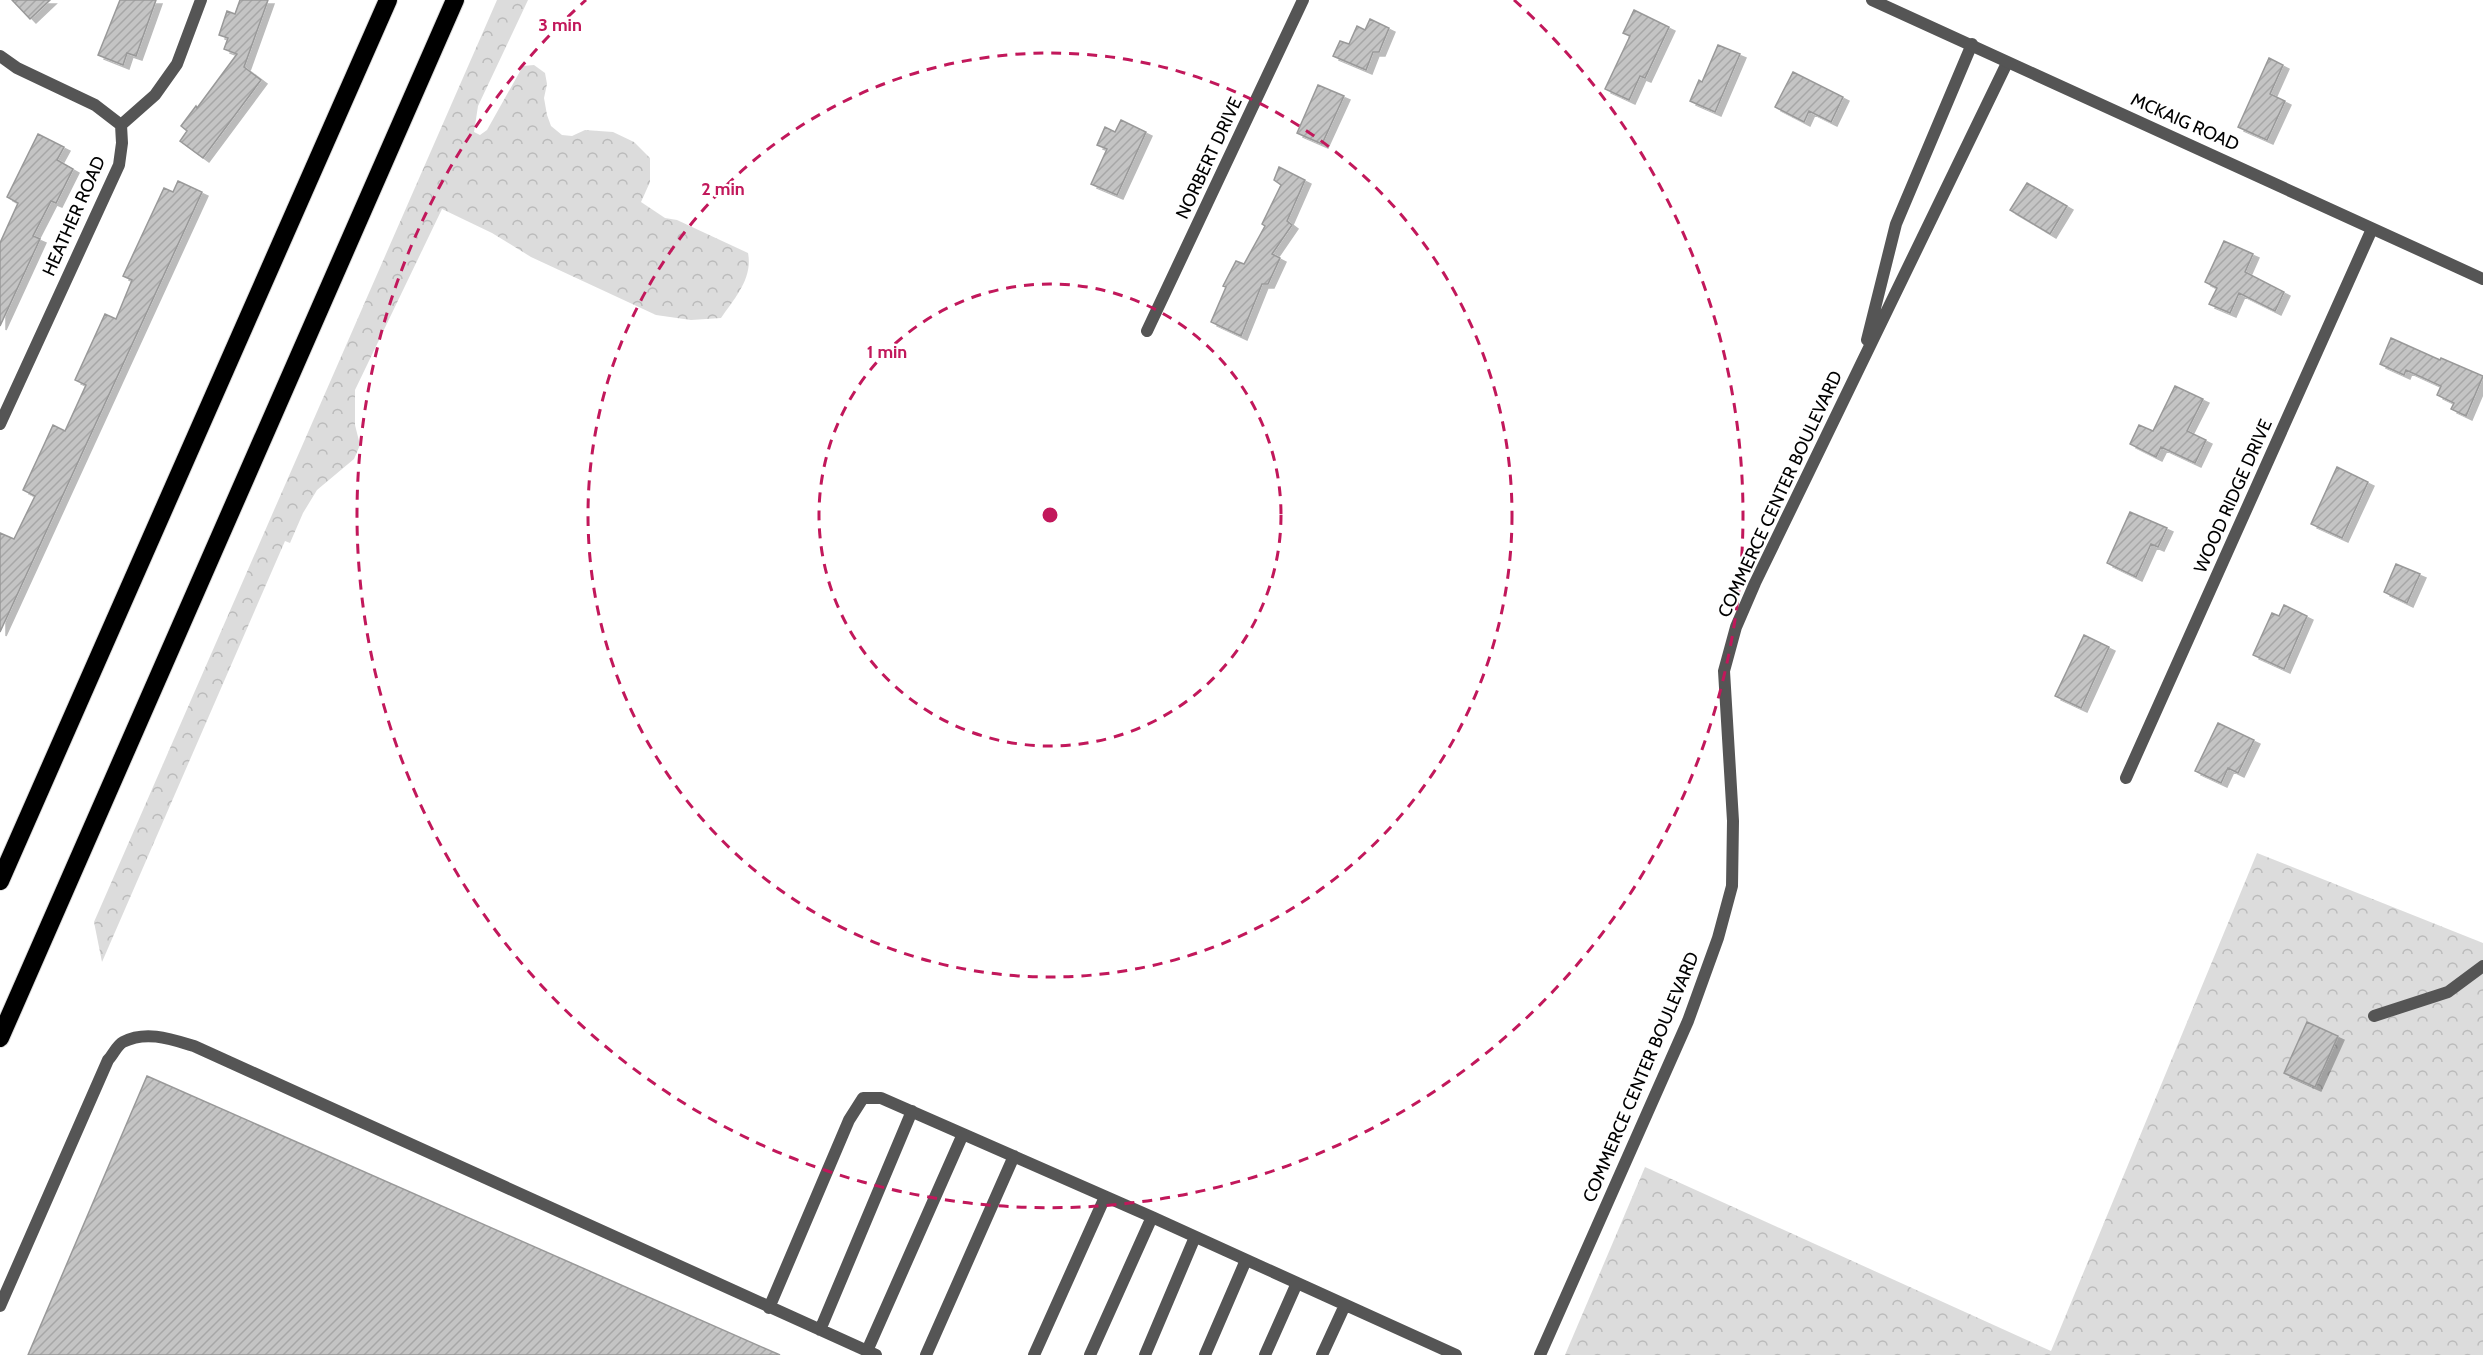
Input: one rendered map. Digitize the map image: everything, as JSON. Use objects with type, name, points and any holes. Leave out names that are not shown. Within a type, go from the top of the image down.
[{"type":"highway","points":[[0,881],[388,0]]},
{"type":"highway","points":[[0,1038],[455,0]]},
{"type":"street","points":[[0,56],[17,68],[95,105],[121,125],[155,96],[177,64],[201,0]]},
{"type":"street","name":"NORBERT DRIVE","points":[[1147,331],[1303,0]]},
{"type":"street","name":"MCKAIG ROAD","points":[[1872,0],[1972,44],[2007,63],[2302,194],[2372,229],[2483,279]]},
{"type":"street","name":"COMMERCE CENTER BOULEVARD","points":[[1861,364],[1896,224],[1972,44]]},
{"type":"street","name":"COMMERCE CENTER BOULEVARD","points":[[1540,1355],[1688,1021],[1718,938],[1732,886],[1733,820],[1724,671],[1736,627],[2007,63]]},
{"type":"street","name":"HEATHER ROAD","points":[[0,424],[119,165],[122,143],[121,125]]},
{"type":"street","name":"WOOD RIDGE DRIVE","points":[[2126,778],[2372,229]]},
{"type":"street","points":[[2374,1017],[2448,992],[2483,966]]},
{"type":"street","points":[[0,1306],[108,1060],[121,1042],[141,1037],[161,1036],[194,1046],[871,1353],[963,1134]]},
{"type":"street","points":[[769,1308],[849,1120],[863,1098],[881,1098],[1152,1217],[1456,1355]]},
{"type":"street","points":[[820,1330],[912,1111]]},
{"type":"street","points":[[926,1355],[1014,1156]]},
{"type":"street","points":[[1034,1355],[1105,1197]]},
{"type":"street","points":[[1090,1355],[1152,1217]]},
{"type":"street","points":[[1145,1355],[1195,1237]]},
{"type":"street","points":[[1205,1355],[1246,1260]]},
{"type":"street","points":[[1265,1355],[1297,1283]]},
{"type":"street","points":[[1322,1355],[1345,1305]]},
{"type":"green space","points":[[497,0],[528,0],[478,106],[474,132],[480,135],[487,130],[523,66],[534,65],[545,73],[547,84],[544,98],[551,126],[562,135],[572,136],[585,130],[613,132],[634,142],[650,158],[650,182],[641,202],[665,218],[677,220],[748,253],[748,271],[745,279],[721,318],[691,320],[656,315],[531,257],[492,233],[442,209],[355,390],[355,425],[360,445],[354,459],[317,490],[303,513],[290,543],[285,541],[102,962],[94,922]]},
{"type":"green space","points":[[2257,853],[2483,943],[2483,1355],[1565,1355],[1645,1167],[2051,1351]]},
{"type":"building","points":[[12,0],[50,0],[30,19]]},
{"type":"building","points":[[120,0],[156,0],[136,56],[127,53],[123,65],[98,55]]},
{"type":"building","points":[[240,0],[268,0],[244,67],[261,80],[203,158],[180,141],[187,131],[181,126],[237,54],[224,49],[228,38],[219,35],[227,11],[235,14]]},
{"type":"building","points":[[1634,10],[1669,27],[1645,78],[1640,76],[1629,100],[1605,89],[1630,36],[1623,33]]},
{"type":"building","points":[[1370,19],[1389,28],[1379,52],[1373,52],[1366,70],[1333,56],[1340,41],[1349,44],[1357,26],[1365,30]]},
{"type":"building","points":[[1718,45],[1740,54],[1715,112],[1690,101],[1699,80],[1702,82]]},
{"type":"building","points":[[2269,58],[2283,65],[2270,94],[2285,101],[2267,140],[2238,127]]},
{"type":"building","points":[[1793,72],[1843,97],[1831,122],[1809,111],[1804,122],[1775,107]]},
{"type":"building","points":[[1318,85],[1344,96],[1322,144],[1297,133]]},
{"type":"building","points":[[1121,120],[1146,132],[1117,195],[1091,184],[1107,149],[1097,145],[1105,127],[1115,132]]},
{"type":"building","points":[[38,134],[64,147],[57,160],[73,169],[56,203],[51,201],[33,236],[40,239],[0,326],[0,243],[18,203],[7,197]]},
{"type":"building","points":[[1279,167],[1305,180],[1287,221],[1292,225],[1272,254],[1280,258],[1268,284],[1262,284],[1241,336],[1211,322],[1226,287],[1223,286],[1236,261],[1244,264],[1265,226],[1262,224],[1281,185],[1274,180]]},
{"type":"building","points":[[178,181],[202,192],[0,632],[0,533],[14,539],[35,496],[23,490],[53,425],[65,431],[86,385],[75,380],[105,314],[116,319],[132,280],[123,276],[164,188],[173,192]]},
{"type":"building","points":[[2027,183],[2067,206],[2050,234],[2010,210]]},
{"type":"building","points":[[2224,241],[2253,254],[2245,272],[2284,292],[2275,311],[2239,293],[2230,313],[2209,304],[2217,288],[2205,282]]},
{"type":"building","points":[[2391,338],[2483,376],[2466,416],[2451,409],[2454,403],[2437,395],[2441,386],[2406,370],[2404,375],[2380,364]]},
{"type":"building","points":[[2175,386],[2203,399],[2187,431],[2206,440],[2195,463],[2161,447],[2156,457],[2130,444],[2139,425],[2153,431]]},
{"type":"building","points":[[2337,467],[2368,482],[2342,538],[2311,524]]},
{"type":"building","points":[[2130,512],[2167,528],[2158,547],[2151,544],[2136,577],[2107,563]]},
{"type":"building","points":[[2396,564],[2420,574],[2407,603],[2384,592]]},
{"type":"building","points":[[2284,605],[2307,616],[2284,669],[2253,655],[2272,613],[2279,616]]},
{"type":"building","points":[[2084,635],[2109,647],[2081,708],[2055,696]]},
{"type":"building","points":[[2218,723],[2254,740],[2238,773],[2228,768],[2221,783],[2195,771]]},
{"type":"building","points":[[2307,1022],[2338,1036],[2315,1087],[2284,1073]]},
{"type":"building","points":[[147,1076],[780,1355],[28,1355]]}]
